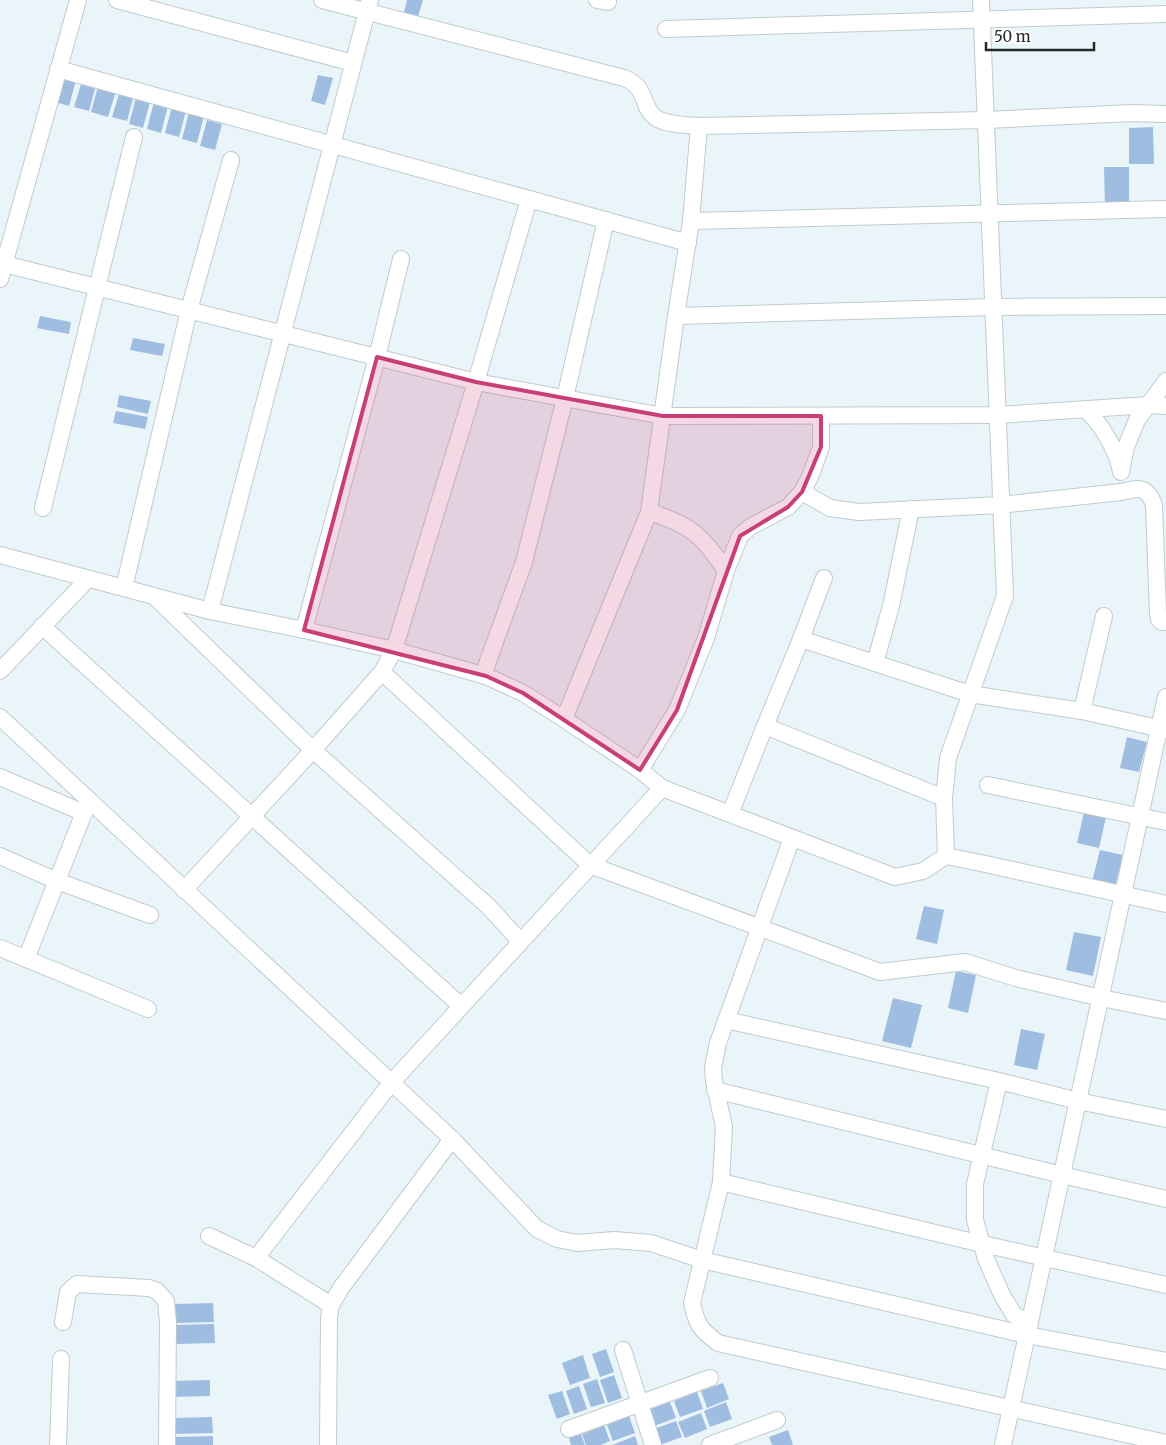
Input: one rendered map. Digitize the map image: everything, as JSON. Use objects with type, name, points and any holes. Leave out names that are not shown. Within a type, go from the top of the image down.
[{"type":"street","points":[[0,280],[2,263],[78,0]]},
{"type":"street","points":[[117,0],[353,63]]},
{"type":"street","points":[[322,0],[369,6],[624,78],[635,82],[643,94],[649,109],[656,118],[672,123],[699,126],[986,120],[1132,113],[1166,114]]},
{"type":"street","points":[[946,856],[944,798],[948,758],[1004,596],[981,0]]},
{"type":"street","points":[[210,611],[369,6]]},
{"type":"street","points":[[666,29],[1166,14]]},
{"type":"street","points":[[58,69],[688,243]]},
{"type":"street","points":[[564,719],[649,512],[691,221],[699,126]]},
{"type":"street","points":[[43,508],[134,137]]},
{"type":"street","points":[[124,588],[189,310],[232,160]]},
{"type":"street","points":[[184,890],[382,672],[394,650],[476,382],[529,199]]},
{"type":"street","points":[[691,221],[1166,209]]},
{"type":"street","points":[[484,675],[524,562],[565,398],[606,220]]},
{"type":"street","points":[[304,630],[377,357],[401,259]]},
{"type":"street","points":[[2,263],[476,382],[663,416],[998,415],[1148,405],[1166,406]]},
{"type":"street","points":[[676,316],[994,307],[1166,306]]},
{"type":"street","points":[[1121,492],[1121,471],[1126,447],[1137,420],[1166,381]]},
{"type":"street","points":[[1086,410],[1097,421],[1116,454],[1121,471]]},
{"type":"street","points":[[640,770],[677,710],[706,638],[726,571],[740,536],[750,527],[788,508],[802,492],[810,477],[821,447],[821,416]]},
{"type":"street","points":[[802,492],[830,508],[859,512],[1000,505],[1121,492],[1137,488],[1146,491],[1160,505],[1158,613],[1159,619],[1162,622],[1166,622]]},
{"type":"street","points":[[876,663],[891,606],[910,509]]},
{"type":"street","points":[[649,512],[672,519],[698,534],[712,550],[726,571]]},
{"type":"street","points":[[0,555],[210,611],[394,650],[484,675],[523,694],[564,719],[640,770],[662,788],[895,877],[923,871],[946,856],[1166,904]]},
{"type":"street","points":[[730,814],[824,578]]},
{"type":"street","points":[[0,671],[88,579]]},
{"type":"street","points":[[154,596],[313,750],[489,907],[520,941]]},
{"type":"street","points":[[1082,711],[1104,616]]},
{"type":"street","points":[[42,626],[461,1006]]},
{"type":"street","points":[[801,639],[970,694],[1082,711],[1163,730]]},
{"type":"street","points":[[382,672],[590,865],[880,972],[965,962],[1016,978],[1166,1011]]},
{"type":"street","points":[[1003,1445],[1140,816],[1163,730],[1166,696]]},
{"type":"street","points":[[0,717],[87,807],[184,890],[452,1139],[537,1229],[557,1239],[577,1243],[636,1240],[651,1243],[702,1260],[1028,1329],[1166,1361]]},
{"type":"street","points":[[765,726],[944,798]]},
{"type":"street","points":[[0,777],[87,807]]},
{"type":"street","points":[[988,785],[1166,822]]},
{"type":"street","points":[[256,1258],[391,1083],[662,788]]},
{"type":"street","points":[[26,959],[87,807]]},
{"type":"street","points":[[792,838],[718,1043],[713,1068],[715,1090],[724,1127],[721,1182],[692,1303],[696,1322],[718,1344],[1166,1443]]},
{"type":"street","points":[[0,856],[57,881],[150,915]]},
{"type":"street","points":[[0,948],[148,1010]]},
{"type":"street","points":[[726,1020],[999,1081],[1078,1101],[1166,1119]]},
{"type":"street","points":[[999,1081],[975,1184],[976,1220],[986,1259],[1014,1315],[1028,1329]]},
{"type":"street","points":[[715,1090],[1166,1199]]},
{"type":"street","points":[[328,1445],[329,1318],[331,1305],[341,1288],[452,1139]]},
{"type":"street","points":[[721,1182],[1166,1285]]},
{"type":"street","points":[[209,1236],[256,1258],[331,1305]]},
{"type":"street","points":[[63,1322],[68,1292],[77,1284],[149,1288],[157,1291],[166,1302],[168,1322],[167,1445]]},
{"type":"street","points":[[623,1350],[653,1445]]},
{"type":"street","points":[[58,1445],[61,1359]]},
{"type":"street","points":[[569,1429],[710,1378]]},
{"type":"street","points":[[710,1445],[777,1420]]},
{"type":"highlighted area","points":[[377,357],[476,382],[663,416],[821,416],[821,447],[802,492],[788,507],[740,536],[677,710],[640,770],[523,693],[486,676],[304,630]]},
{"type":"building","points":[[407,0],[423,0],[417,20],[403,16]]},
{"type":"building","points":[[318,75],[333,78],[325,105],[311,101]]},
{"type":"building","points":[[62,76],[76,80],[69,106],[55,102]]},
{"type":"building","points":[[82,81],[96,85],[89,111],[74,107]]},
{"type":"building","points":[[98,86],[116,91],[108,117],[91,112]]},
{"type":"building","points":[[120,91],[134,95],[127,121],[112,117]]},
{"type":"building","points":[[136,98],[150,102],[143,128],[129,124]]},
{"type":"building","points":[[154,102],[168,106],[161,133],[147,129]]},
{"type":"building","points":[[172,107],[186,111],[179,137],[165,133]]},
{"type":"building","points":[[189,112],[204,116],[197,143],[182,139]]},
{"type":"building","points":[[207,120],[222,124],[215,150],[200,146]]},
{"type":"building","points":[[1153,127],[1154,164],[1129,164],[1129,128]]},
{"type":"building","points":[[1104,167],[1129,167],[1129,206],[1105,206]]},
{"type":"building","points":[[40,316],[71,322],[69,334],[37,328]]},
{"type":"building","points":[[133,338],[165,344],[162,356],[130,350]]},
{"type":"building","points":[[119,395],[151,401],[148,414],[117,407]]},
{"type":"building","points":[[116,411],[148,417],[145,429],[113,423]]},
{"type":"building","points":[[1127,737],[1147,742],[1139,772],[1120,768]]},
{"type":"building","points":[[1084,812],[1106,817],[1099,848],[1077,843]]},
{"type":"building","points":[[1100,850],[1123,855],[1115,887],[1092,882]]},
{"type":"building","points":[[924,906],[944,910],[937,944],[916,939]]},
{"type":"building","points":[[1074,932],[1101,937],[1093,976],[1066,970]]},
{"type":"building","points":[[956,971],[976,975],[968,1013],[948,1008]]},
{"type":"building","points":[[893,998],[922,1005],[911,1048],[882,1041]]},
{"type":"building","points":[[1021,1029],[1045,1034],[1037,1070],[1014,1065]]},
{"type":"building","points":[[213,1303],[214,1322],[175,1323],[175,1304]]},
{"type":"building","points":[[214,1324],[215,1343],[176,1344],[176,1325]]},
{"type":"building","points":[[606,1349],[614,1372],[600,1377],[592,1354]]},
{"type":"building","points":[[583,1355],[590,1378],[570,1385],[562,1363]]},
{"type":"building","points":[[614,1375],[622,1398],[608,1403],[600,1380]]},
{"type":"building","points":[[597,1379],[605,1403],[591,1407],[583,1384]]},
{"type":"building","points":[[210,1380],[210,1396],[171,1397],[171,1381]]},
{"type":"building","points":[[723,1383],[729,1399],[707,1408],[701,1391]]},
{"type":"building","points":[[579,1386],[587,1409],[574,1414],[566,1391]]},
{"type":"building","points":[[562,1391],[570,1414],[557,1419],[548,1395]]},
{"type":"building","points":[[697,1392],[703,1409],[680,1417],[674,1401]]},
{"type":"building","points":[[670,1402],[676,1418],[654,1426],[648,1410]]},
{"type":"building","points":[[726,1402],[732,1419],[710,1427],[704,1411]]},
{"type":"building","points":[[701,1413],[707,1429],[685,1438],[678,1422]]},
{"type":"building","points":[[629,1416],[635,1433],[613,1441],[607,1425]]},
{"type":"building","points":[[212,1417],[213,1433],[173,1434],[173,1418]]},
{"type":"building","points":[[676,1421],[682,1437],[660,1445],[654,1429]]},
{"type":"building","points":[[604,1425],[610,1441],[601,1445],[586,1445],[582,1434]]},
{"type":"building","points":[[788,1430],[793,1445],[772,1445],[769,1437]]},
{"type":"building","points":[[581,1434],[585,1445],[571,1445],[569,1438]]},
{"type":"building","points":[[213,1436],[213,1445],[175,1445],[174,1437]]},
{"type":"building","points":[[635,1436],[638,1445],[612,1445]]}]
